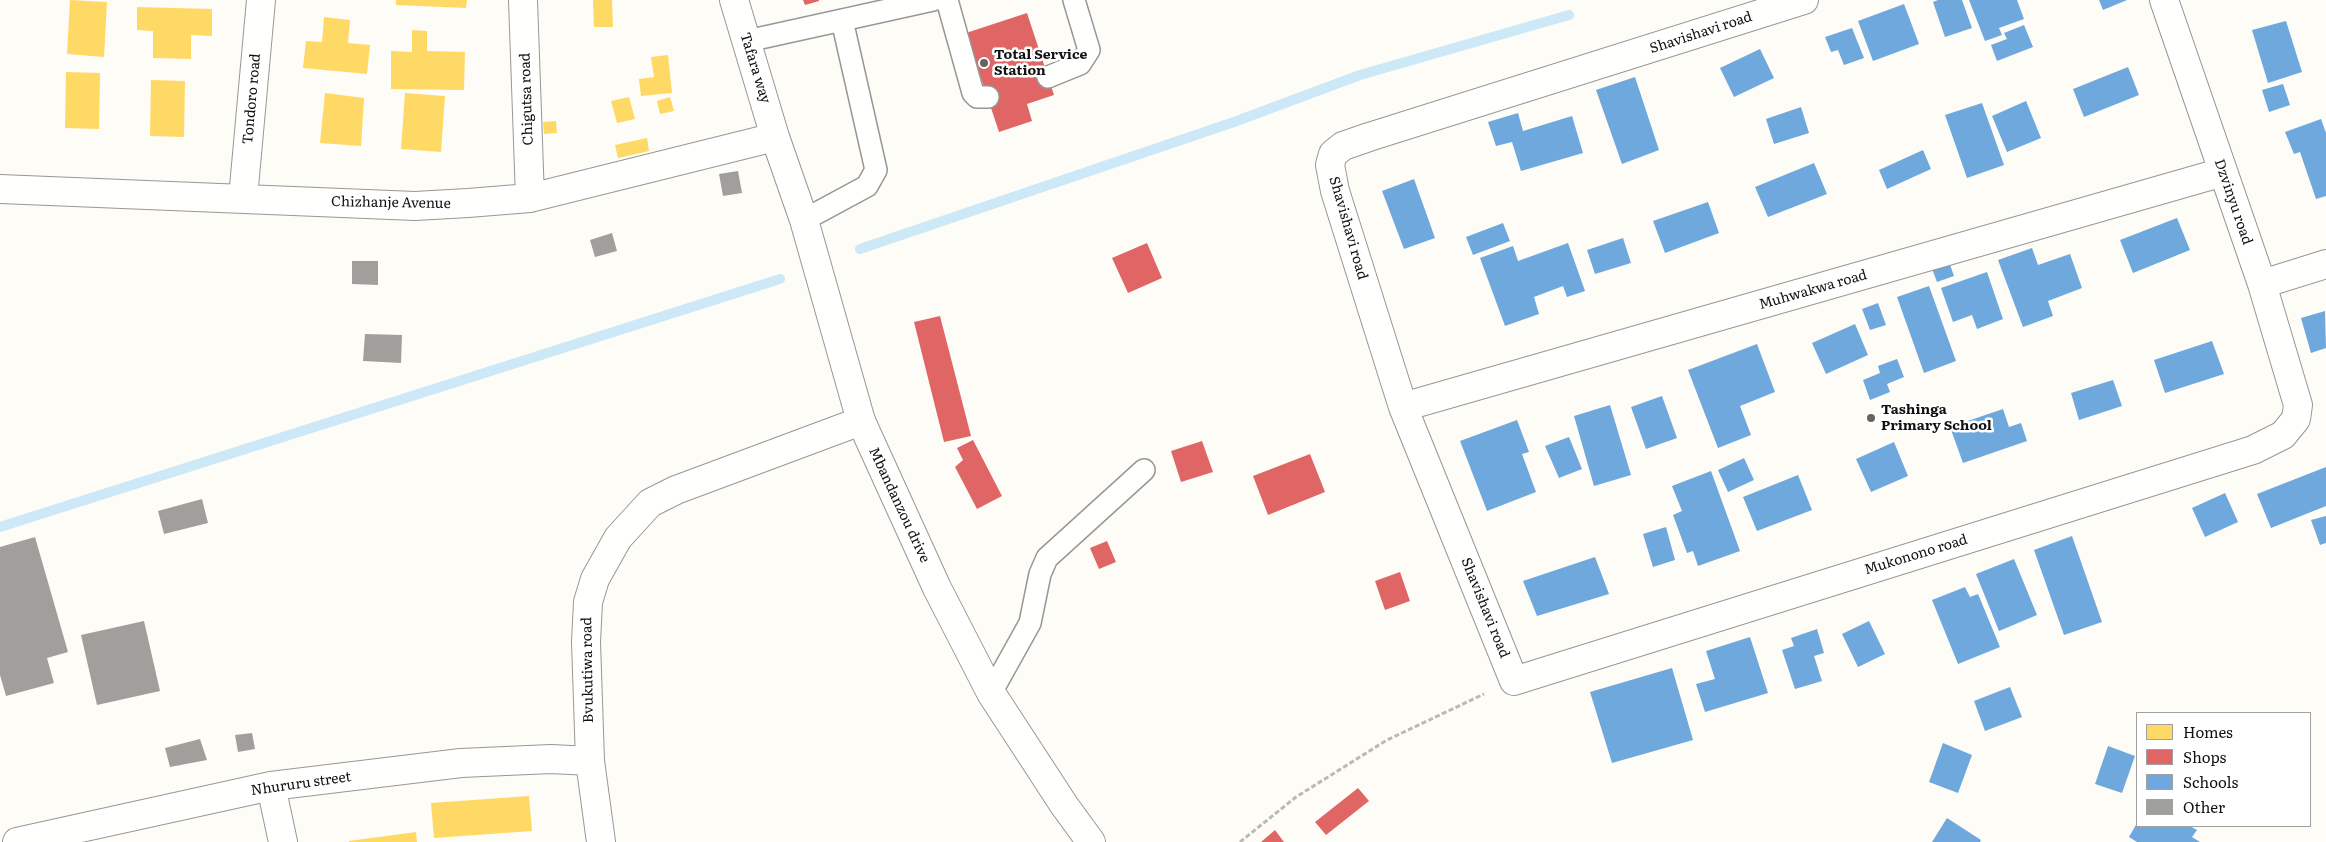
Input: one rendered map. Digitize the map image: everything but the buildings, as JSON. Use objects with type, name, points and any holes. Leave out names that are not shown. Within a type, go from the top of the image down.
[{"type":"street","name":"Tondoro road","points":[[244,198],[261,0]]},
{"type":"street","name":"Chigutsa road","points":[[524,0],[530,198]]},
{"type":"street","name":"Tafara way","points":[[734,0],[775,137]]},
{"type":"street","name":"Shavishavi road","points":[[1514,681],[1403,407],[1335,191],[1330,165],[1334,152],[1369,137],[1804,0]]},
{"type":"street","name":"Dzvinyu road","points":[[2164,0],[2262,284],[2298,405]]},
{"type":"street","name":"Chizhanje Avenue","points":[[0,190],[415,206],[530,198],[775,137]]},
{"type":"street","name":"Mbandanzou drive","points":[[775,137],[804,220],[861,421],[937,588],[991,693],[1064,805],[1091,842]]},
{"type":"street","name":"Muhwakwa road","points":[[1403,407],[2223,172]]},
{"type":"street","points":[[2262,284],[2326,264]]},
{"type":"street","name":"Mukonono road","points":[[1514,681],[2252,450],[2283,435],[2296,419],[2298,405]]},
{"type":"street","name":"Bvukutiwa road","points":[[601,842],[590,762],[586,642],[588,602],[595,579],[623,531],[650,503],[676,490],[861,421]]},
{"type":"street","name":"Nhururu street","points":[[16,842],[271,786],[461,763],[551,759],[590,762]]},
{"type":"street","points":[[271,786],[284,842]]},
{"type":"lane","points":[[746,41],[842,20],[906,3],[933,0]]},
{"type":"lane","points":[[947,0],[973,93],[977,97],[988,97]]},
{"type":"lane","points":[[1048,77],[1080,64],[1089,50],[1074,0]]},
{"type":"lane","points":[[804,220],[867,186],[876,170],[842,20]]},
{"type":"lane","points":[[991,693],[1030,623],[1040,574],[1047,558],[1144,470]]},
{"type":"path","points":[[1240,842],[1296,797],[1387,740],[1430,718],[1514,681]]},
{"type":"waterway","points":[[860,249],[1234,122],[1360,75],[1569,15]]},
{"type":"waterway","points":[[0,527],[780,279]]},
{"type":"place","name":"Total Service Station","points":[[984,63]]},
{"type":"place","name":"Tashinga Primary School","points":[[1871,418]]}]
